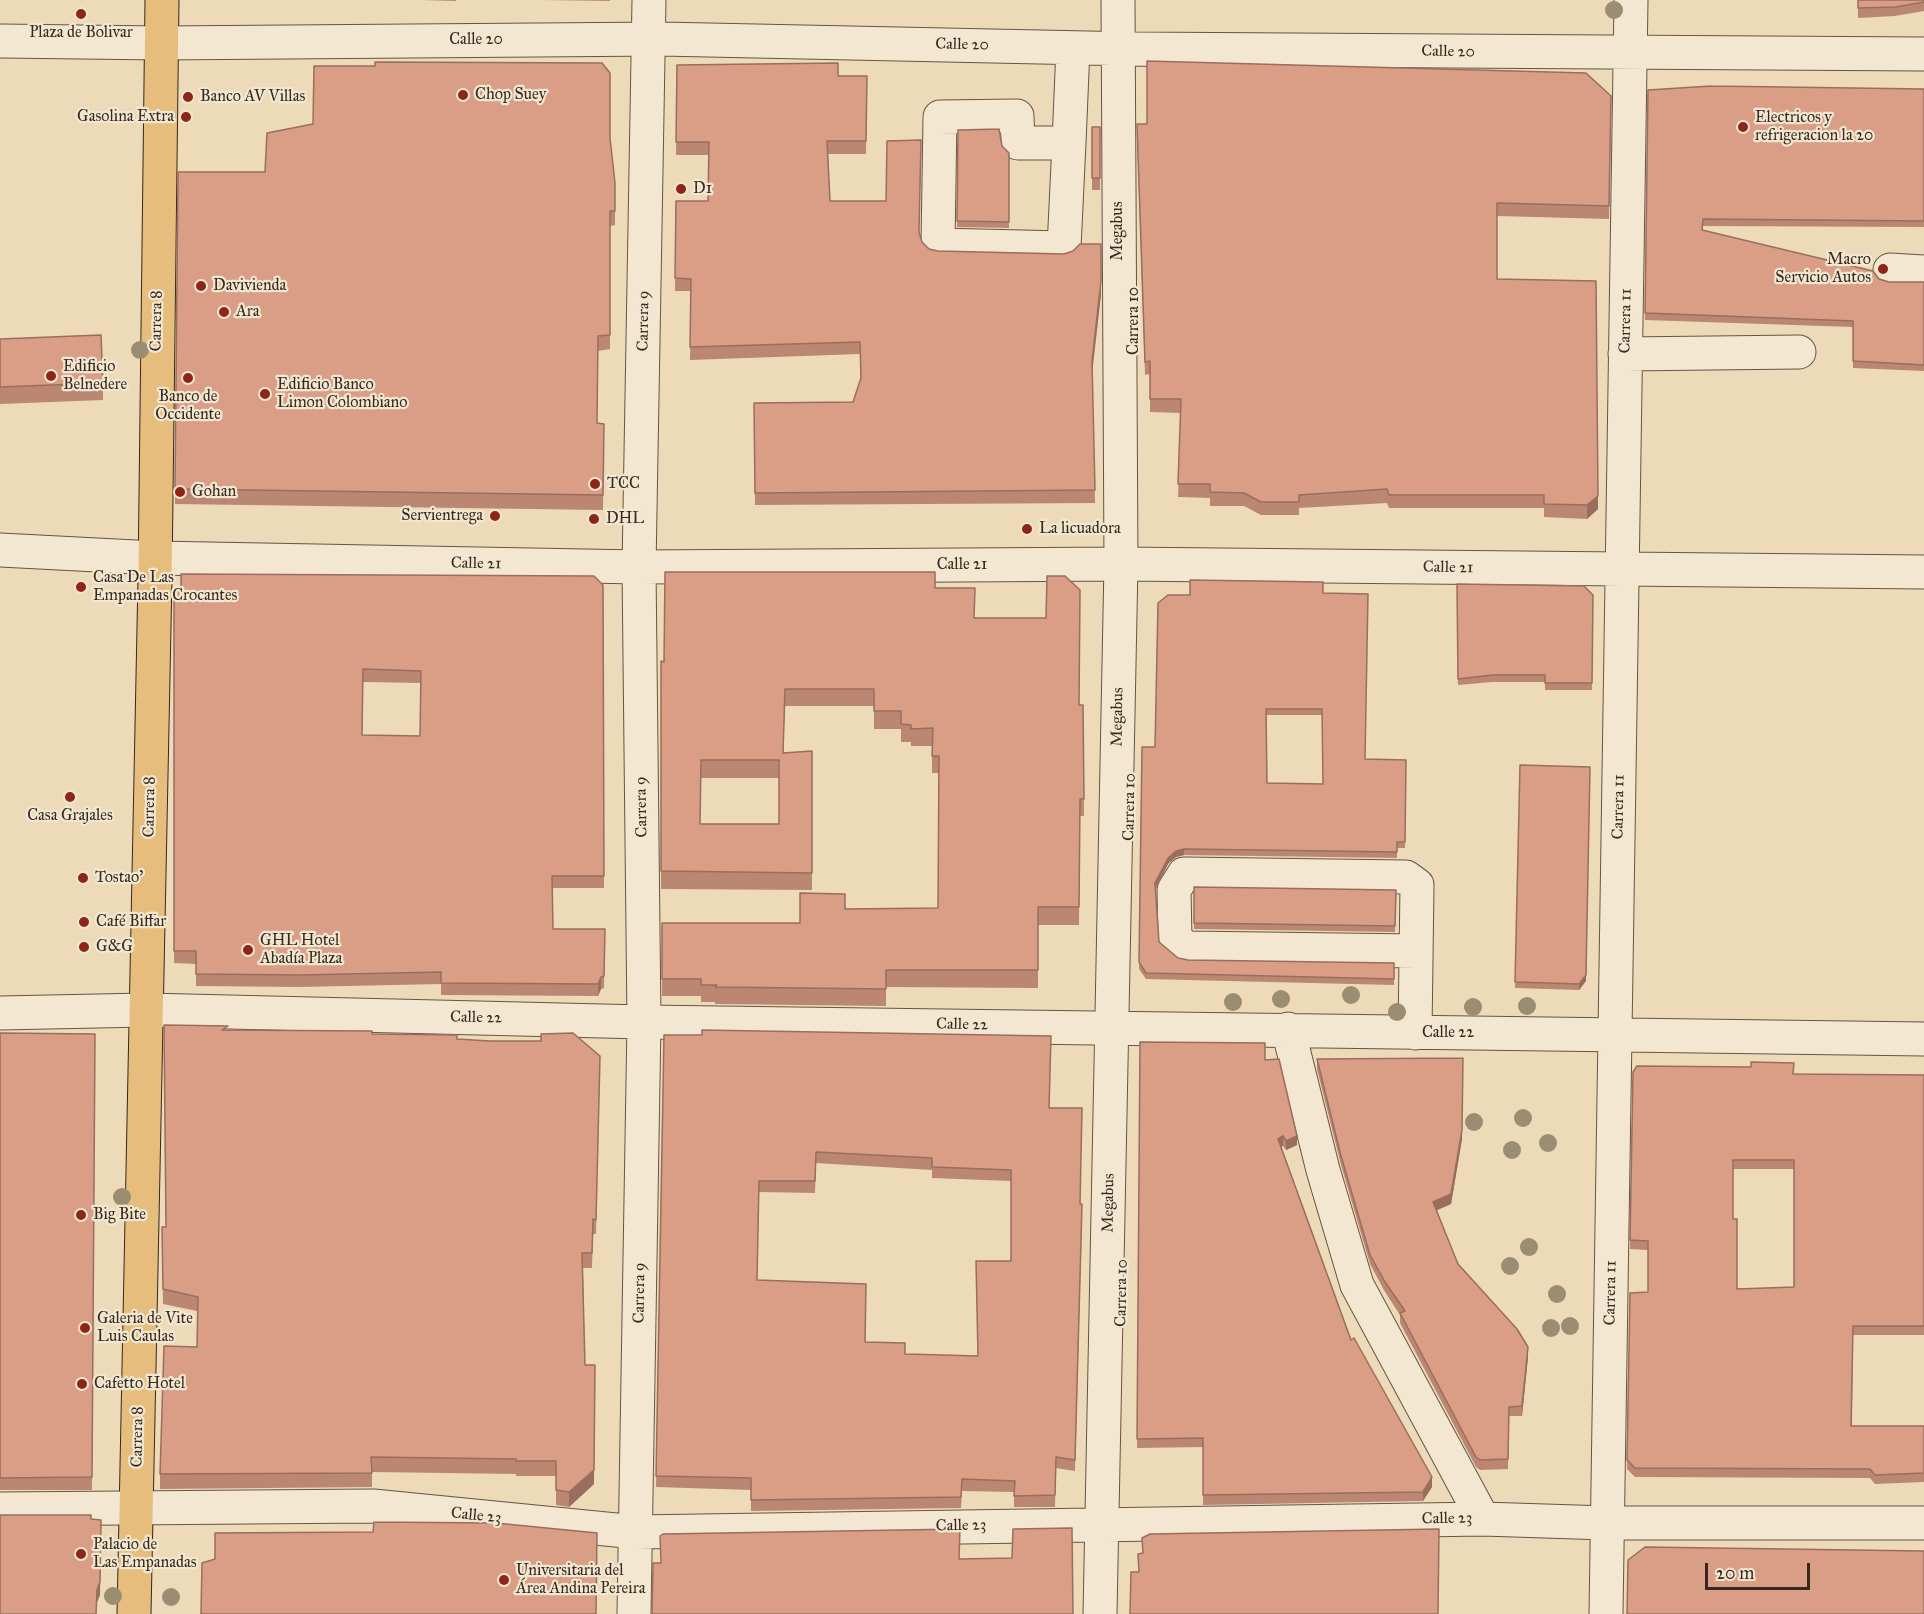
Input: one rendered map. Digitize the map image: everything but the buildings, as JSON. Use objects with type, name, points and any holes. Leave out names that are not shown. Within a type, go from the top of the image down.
[{"type":"main road","name":"Carrera 8","points":[[134,1614],[155,558],[162,0]]},
{"type":"street","name":"Carrera 9","points":[[634,1614],[644,1022],[639,567],[649,0]]},
{"type":"street","points":[[1118,0],[1126,49]]},
{"type":"street","name":"Carrera 10","points":[[1127,564],[1126,49],[1135,0]]},
{"type":"street","name":"Carrera 11","points":[[1606,1614],[1631,0]]},
{"type":"street","name":"Calle 20","points":[[0,41],[162,43],[649,39],[1126,49],[1630,54],[1924,54]]},
{"type":"street","points":[[1069,142],[1018,143],[1017,116],[940,117],[938,244],[1064,248],[1069,142],[1073,48]]},
{"type":"street","points":[[1890,270],[1924,272]]},
{"type":"street","points":[[1625,354],[1798,352]]},
{"type":"street","name":"Calle 21","points":[[0,550],[155,558],[639,567],[1127,564],[1924,572]]},
{"type":"street","name":"Megabus","points":[[1100,1614],[1110,1523],[1127,564]]},
{"type":"street","points":[[1415,1033],[1417,885],[1406,877],[1184,874],[1174,890],[1175,940],[1188,948],[1416,951]]},
{"type":"street","name":"Calle 22","points":[[0,1013],[146,1010],[644,1022],[1924,1039]]},
{"type":"street","points":[[1288,1029],[1323,1170],[1357,1285],[1483,1519]]},
{"type":"street","name":"Calle 23","points":[[0,1509],[373,1506],[636,1532],[1483,1519],[1607,1523],[1924,1523]]},
{"type":"street","points":[[1110,1523],[1117,1614]]},
{"type":"place","name":"Plaza de Bolivar","points":[[81,14]]},
{"type":"place","name":"Chop Suey","points":[[463,95]]},
{"type":"place","name":"Banco AV Villas","points":[[188,97]]},
{"type":"place","name":"Gasolina Extra","points":[[186,117]]},
{"type":"place","name":"Electricos y refrigeracion la 20","points":[[1743,127]]},
{"type":"place","name":"D1","points":[[681,189]]},
{"type":"place","name":"Macro Servicio Autos","points":[[1883,269]]},
{"type":"place","name":"Davivienda","points":[[201,286]]},
{"type":"place","name":"Ara","points":[[224,312]]},
{"type":"place","name":"Edificio Belnedere","points":[[51,376]]},
{"type":"place","name":"Banco de Occidente","points":[[188,378]]},
{"type":"place","name":"Edificio Banco Limon Colombiano","points":[[265,394]]},
{"type":"place","name":"TCC","points":[[595,484]]},
{"type":"place","name":"Gohan","points":[[180,492]]},
{"type":"place","name":"Servientrega","points":[[495,516]]},
{"type":"place","name":"DHL","points":[[594,519]]},
{"type":"place","name":"La licuadora","points":[[1027,529]]},
{"type":"place","name":"Casa De Las Empanadas Crocantes","points":[[81,587]]},
{"type":"place","name":"Casa Grajales","points":[[70,797]]},
{"type":"place","name":"Tostao’","points":[[83,878]]},
{"type":"place","name":"Café Biffar","points":[[84,922]]},
{"type":"place","name":"G&G","points":[[84,947]]},
{"type":"place","name":"GHL Hotel Abadía Plaza","points":[[248,950]]},
{"type":"place","name":"Big Bite","points":[[81,1215]]},
{"type":"place","name":"Galeria de Vite Luis Caulas","points":[[85,1328]]},
{"type":"place","name":"Cafetto Hotel","points":[[82,1384]]},
{"type":"place","name":"Palacio de Las Empanadas","points":[[81,1554]]},
{"type":"place","name":"Universitaria del Área Andina Pereira","points":[[504,1580]]}]
